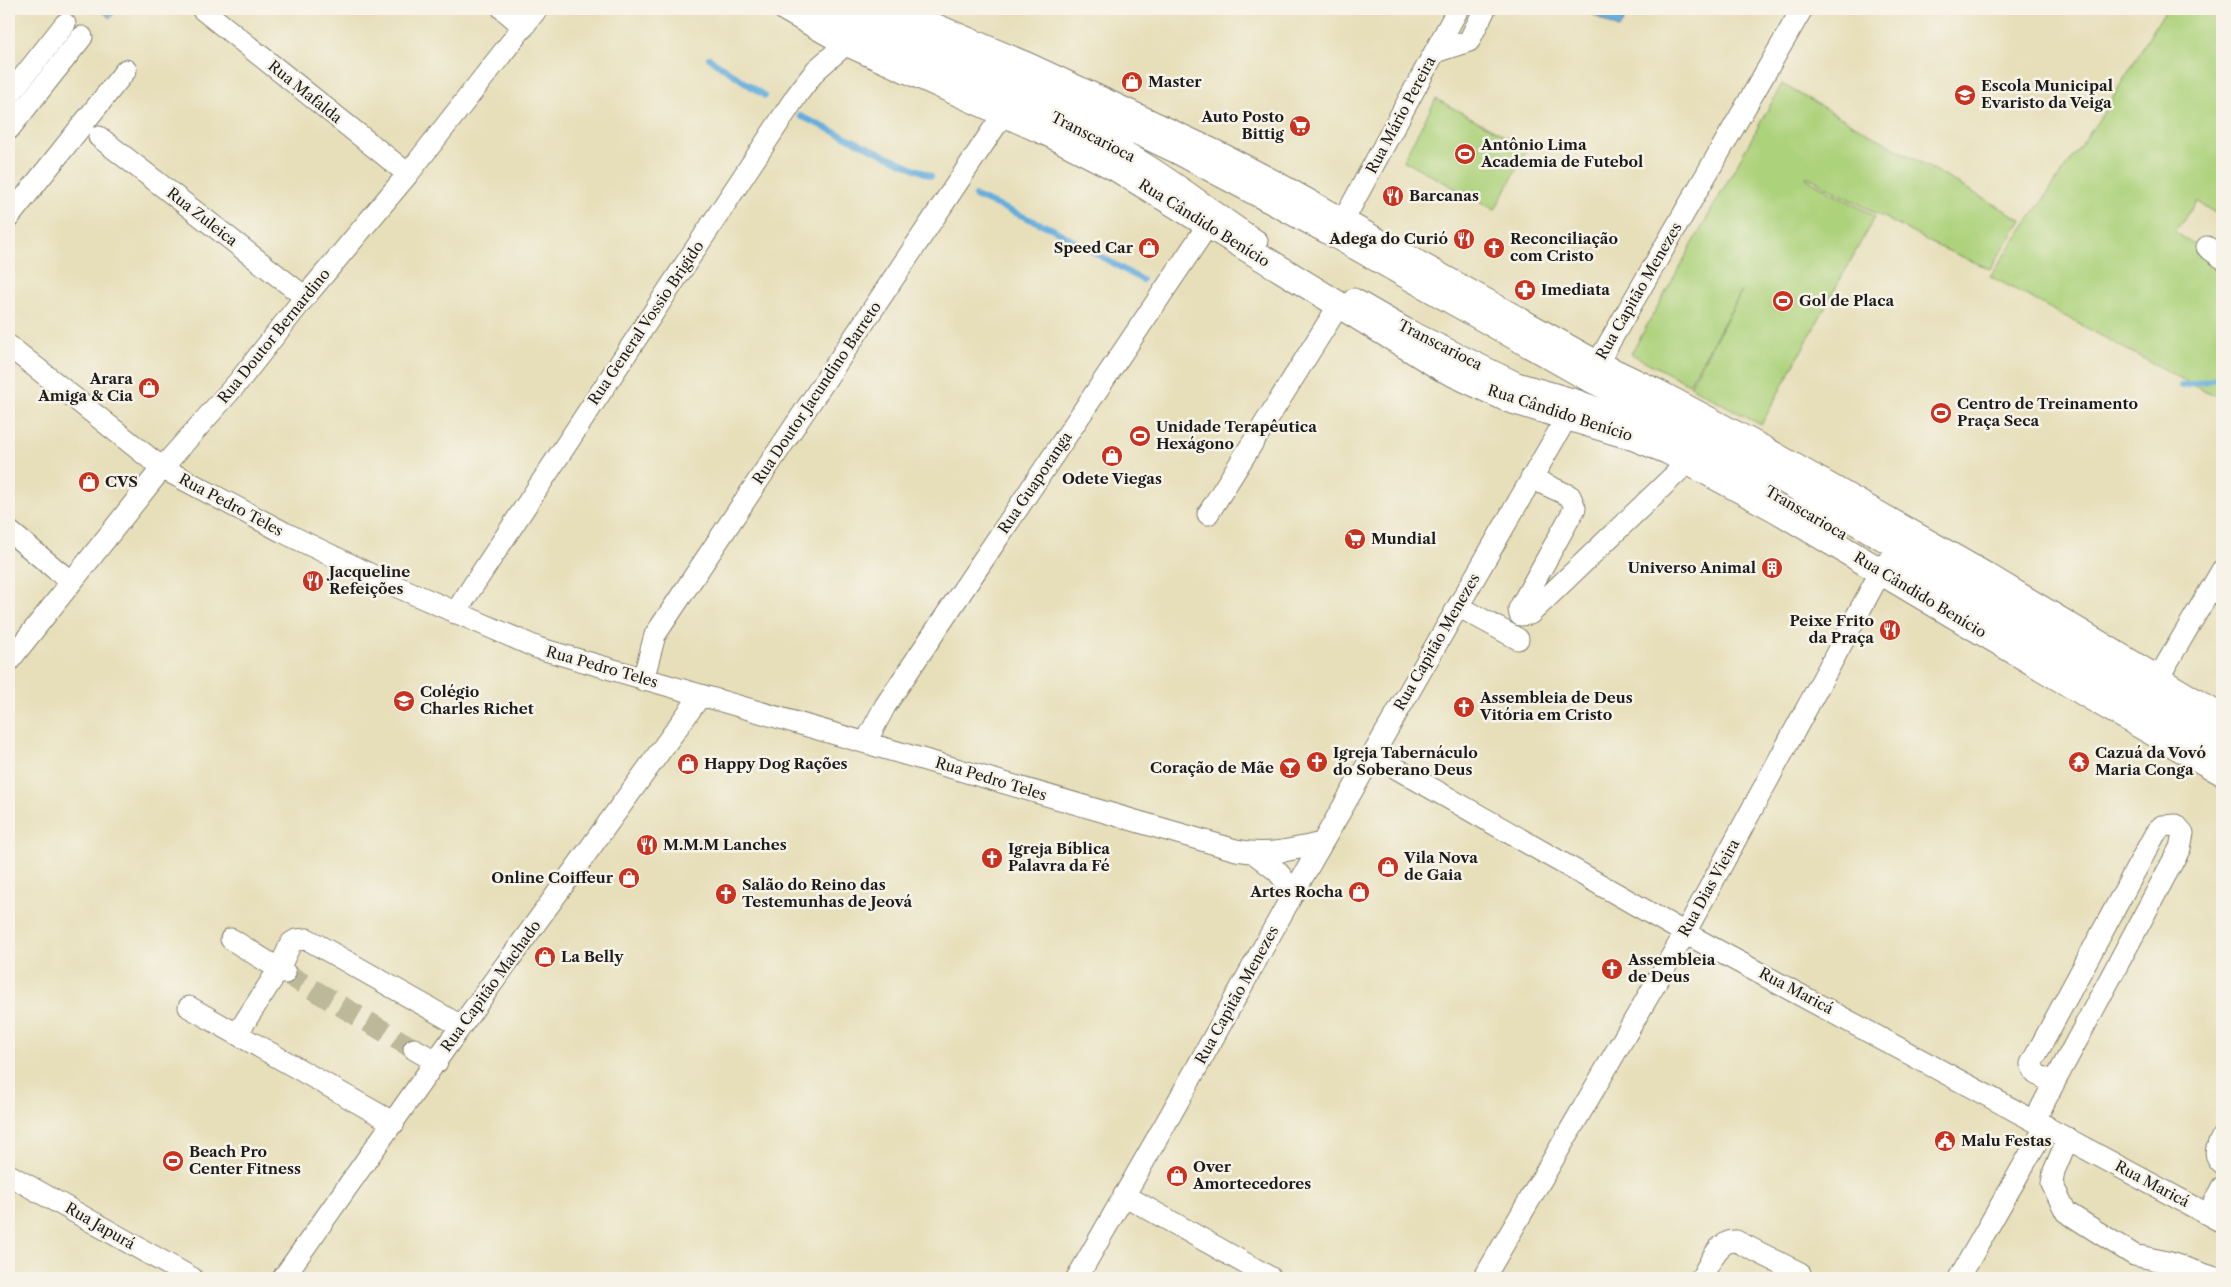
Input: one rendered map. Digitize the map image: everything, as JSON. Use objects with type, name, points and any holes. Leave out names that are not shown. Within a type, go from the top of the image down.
[{"type":"main road","name":"Rua Cândido Benício","points":[[786,9],[848,43],[1052,135],[1116,168],[1339,305],[1474,385],[1529,407],[1571,409],[1688,462],[1776,510],[2093,698],[2222,772]]},
{"type":"main road","points":[[893,9],[1030,67],[1223,157],[1343,221],[1592,372],[1658,393],[1773,454],[1988,577],[2222,718]]},
{"type":"street","name":"Rua Mafalda","points":[[202,9],[408,174]]},
{"type":"street","points":[[502,9],[524,26]]},
{"type":"street","name":"Rua Doutor Bernardino","points":[[9,661],[162,468],[239,381],[305,296],[408,174],[536,9]]},
{"type":"street","name":"Transcarioca","points":[[819,9],[858,29],[1060,119],[1123,151],[1166,176],[1301,270],[1406,329],[1571,409],[1675,437],[2222,757]]},
{"type":"street","name":"Transcarioca","points":[[858,9],[1016,77],[1183,156],[1592,372],[1711,439],[2222,736]]},
{"type":"street","name":"Rua Mário Pereira","points":[[1343,221],[1458,9]]},
{"type":"street","points":[[1435,52],[1469,41],[1485,9]]},
{"type":"street","name":"Rua Capitão Menezes","points":[[1077,1278],[1294,892],[1802,9]]},
{"type":"street","points":[[9,95],[73,30],[9,129]]},
{"type":"street","name":"Rua General Vossio Brigido","points":[[455,613],[797,94],[816,70],[848,43]]},
{"type":"street","points":[[9,216],[126,70]]},
{"type":"street","name":"Rua Doutor Jacundino Barreto","points":[[643,680],[656,635],[1004,113]]},
{"type":"street","name":"Rua Zuleica","points":[[99,137],[305,296]]},
{"type":"street","name":"Rua Guaporanga","points":[[866,742],[885,706],[1208,225]]},
{"type":"street","points":[[1208,514],[1339,305]]},
{"type":"street","name":"Rua Pedro Teles","points":[[9,346],[162,468],[283,532],[455,613],[538,648],[643,680],[702,694],[1083,806],[1255,854],[1284,852],[1322,843]]},
{"type":"street","points":[[1531,478],[1570,496],[1575,508],[1519,609],[1520,615],[1525,616],[1530,614],[1688,462]]},
{"type":"street","points":[[9,531],[71,582]]},
{"type":"street","points":[[2157,680],[2222,570]]},
{"type":"street","name":"Rua Dias Vieira","points":[[1484,1278],[1685,933],[1881,572]]},
{"type":"street","points":[[1458,606],[1518,639]]},
{"type":"street","name":"Rua Capitão Machado","points":[[282,1278],[394,1123],[461,1026],[702,694]]},
{"type":"street","name":"Rua Maricá","points":[[1373,755],[1685,933],[2215,1218]]},
{"type":"street","points":[[1959,1278],[2040,1123],[2054,1083],[2180,848],[2183,833],[2176,825],[2162,826],[2154,834],[2032,1064],[2036,1074],[2054,1083]]},
{"type":"street","name":"Rua Pedro Teles","points":[[1255,854],[1277,871],[1294,892]]},
{"type":"street","points":[[231,939],[282,971]]},
{"type":"street","points":[[237,1034],[282,971],[292,944],[302,939],[307,939],[461,1026]]},
{"type":"street","points":[[189,1007],[394,1123]]},
{"type":"street","points":[[414,1049],[437,1062]]},
{"type":"street","points":[[2222,1137],[2216,1154],[2222,1164]]},
{"type":"street","points":[[2068,1138],[2054,1171],[2052,1184],[2066,1212],[2134,1255],[2167,1262],[2215,1278]]},
{"type":"street","name":"Rua Japurá","points":[[9,1174],[192,1278]]},
{"type":"street","points":[[2215,1218],[2222,1187]]},
{"type":"street","points":[[1124,1195],[1271,1278]]},
{"type":"street","points":[[1701,1278],[1721,1246],[1731,1240],[1800,1273]]},
{"type":"green space","points":[[2166,9],[2222,9],[2222,218],[2198,201],[2174,231],[2222,263],[2222,376],[2189,383],[1990,276],[2102,115]]},
{"type":"green space","points":[[1782,84],[2022,220],[1990,269],[1935,245],[1807,176],[1806,178],[1875,216],[1761,425],[1690,386],[1742,291],[1689,384],[1631,354]]},
{"type":"green space","name":"Antônio Lima Academia de Futebol","points":[[1436,99],[1528,148],[1495,210],[1403,160]]},
{"type":"green space","points":[[2222,380],[2222,398],[2194,386]]},
{"type":"water","points":[[99,9],[118,9],[110,18]]},
{"type":"water","points":[[1583,9],[1631,9],[1619,29]]},
{"type":"waterway","points":[[709,58],[765,96]]},
{"type":"waterway","points":[[800,116],[931,176]]},
{"type":"waterway","points":[[975,196],[1053,229],[1142,280]]},
{"type":"waterway","points":[[2181,386],[2222,378]]},
{"type":"tunnel","points":[[285,973],[414,1049]]},
{"type":"place","name":"Master","points":[[1132,82]]},
{"type":"place","name":"Escola Municipal Evaristo da Veiga","points":[[1965,95]]},
{"type":"place","name":"Auto Posto Bittig","points":[[1300,126]]},
{"type":"place","name":"Antônio Lima Academia de Futebol","points":[[1465,154]]},
{"type":"place","name":"Barcanas","points":[[1393,196]]},
{"type":"place","name":"Adega do Curió","points":[[1464,239]]},
{"type":"place","name":"Speed Car","points":[[1149,248]]},
{"type":"place","name":"Reconciliação com Cristo","points":[[1494,248]]},
{"type":"place","name":"Imediata","points":[[1525,290]]},
{"type":"place","name":"Gol de Placa","points":[[1783,301]]},
{"type":"place","name":"Arara Amiga & Cia","points":[[149,388]]},
{"type":"place","name":"Centro de Treinamento Praça Seca","points":[[1941,413]]},
{"type":"place","name":"Unidade Terapêutica Hexágono","points":[[1140,436]]},
{"type":"place","name":"Odete Viegas","points":[[1112,456]]},
{"type":"place","name":"CVS","points":[[89,482]]},
{"type":"place","name":"Mundial","points":[[1355,539]]},
{"type":"place","name":"Universo Animal","points":[[1772,568]]},
{"type":"place","name":"Jacqueline Refeições","points":[[313,581]]},
{"type":"place","name":"Peixe Frito da Praça","points":[[1890,630]]},
{"type":"place","name":"Colégio Charles Richet","points":[[404,701]]},
{"type":"place","name":"Assembleia de Deus Vitória em Cristo","points":[[1464,707]]},
{"type":"place","name":"Igreja Tabernáculo do Soberano Deus","points":[[1317,762]]},
{"type":"place","name":"Cazuá da Vovó Maria Conga","points":[[2079,762]]},
{"type":"place","name":"Happy Dog Rações","points":[[688,764]]},
{"type":"place","name":"Coração de Mãe","points":[[1290,768]]},
{"type":"place","name":"M.M.M Lanches","points":[[647,845]]},
{"type":"place","name":"Igreja Bíblica Palavra da Fé","points":[[992,858]]},
{"type":"place","name":"Vila Nova de Gaia","points":[[1388,867]]},
{"type":"place","name":"Online Coiffeur","points":[[629,878]]},
{"type":"place","name":"Artes Rocha","points":[[1359,892]]},
{"type":"place","name":"Salão do Reino das Testemunhas de Jeová","points":[[726,894]]},
{"type":"place","name":"La Belly","points":[[545,957]]},
{"type":"place","name":"Assembleia de Deus","points":[[1612,969]]},
{"type":"place","name":"Malu Festas","points":[[1945,1141]]},
{"type":"place","name":"Beach Pro Center Fitness","points":[[173,1161]]},
{"type":"place","name":"Over Amortecedores","points":[[1177,1176]]}]
